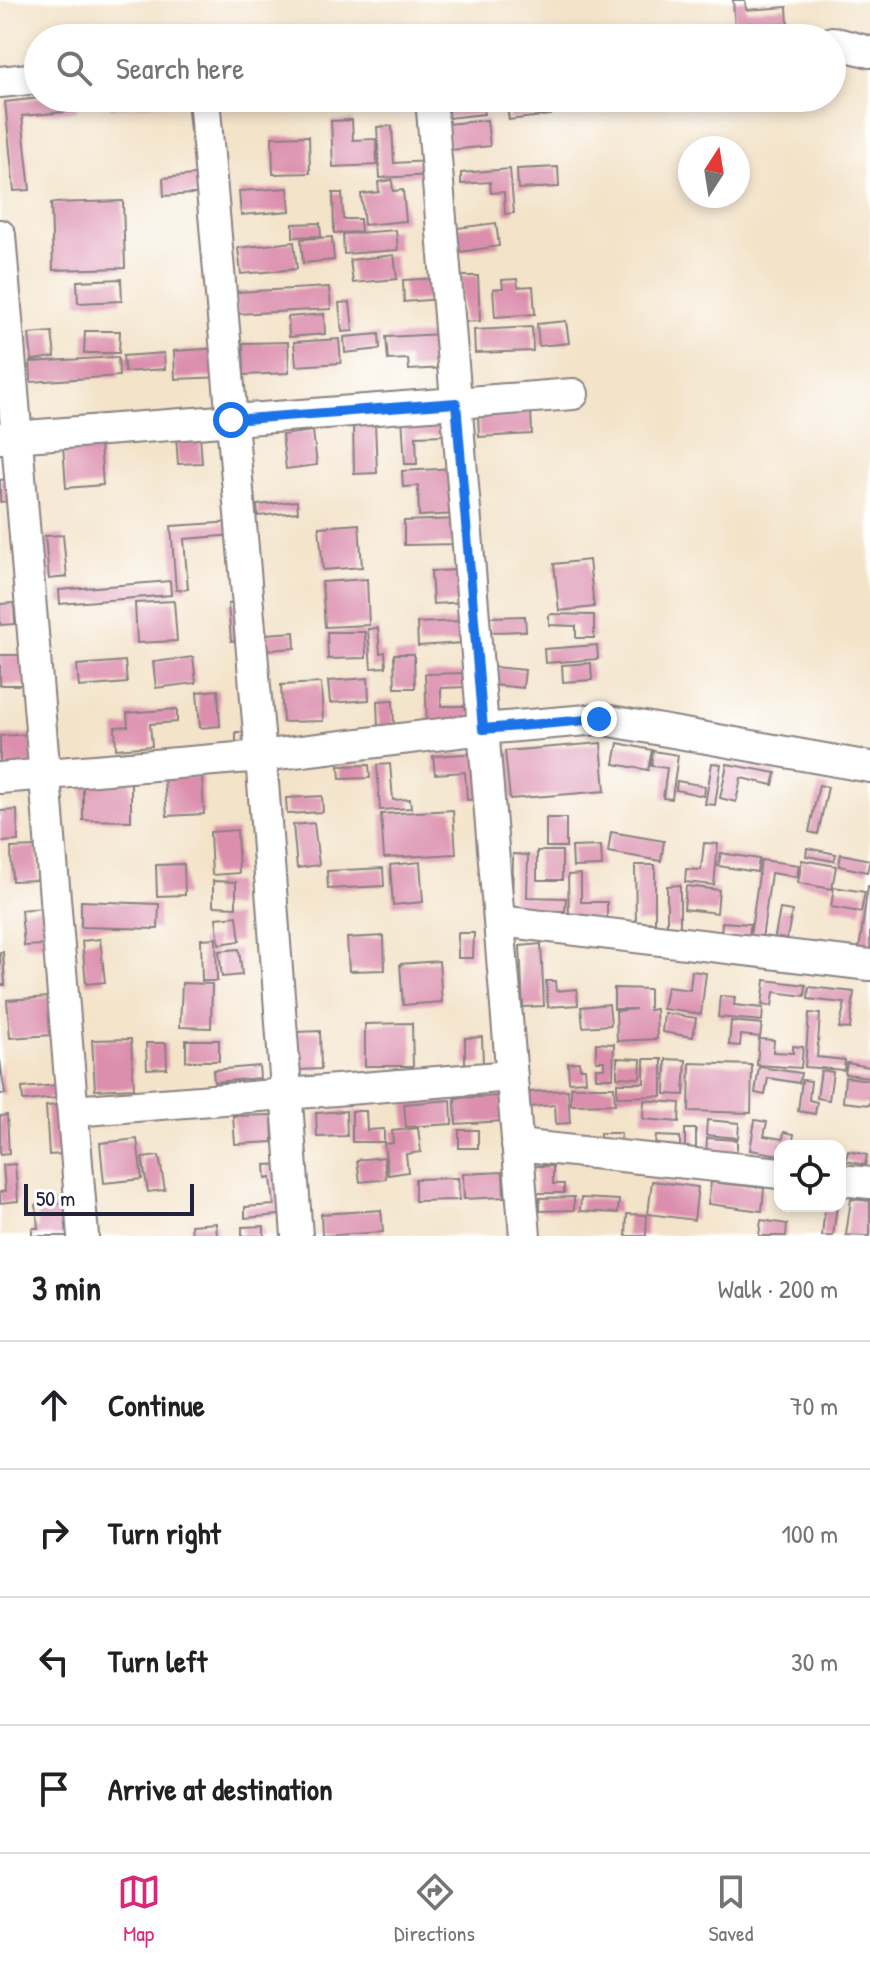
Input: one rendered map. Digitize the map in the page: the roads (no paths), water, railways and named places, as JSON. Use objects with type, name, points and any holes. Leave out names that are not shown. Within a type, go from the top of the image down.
[{"type":"street","points":[[846,46],[870,52]]},
{"type":"street","points":[[0,82],[24,79]]},
{"type":"street","points":[[205,112],[261,756],[297,1236]]},
{"type":"street","points":[[432,112],[525,1236]]},
{"type":"street","points":[[0,235],[8,437],[45,775],[83,1236]]},
{"type":"street","points":[[8,437],[573,394]]},
{"type":"street","points":[[0,778],[261,756],[483,729],[599,719],[870,767]]},
{"type":"street","points":[[499,921],[870,965]]},
{"type":"street","points":[[73,1111],[512,1076]]},
{"type":"street","points":[[517,1145],[774,1172]]},
{"type":"street","points":[[846,1181],[870,1183]]}]
